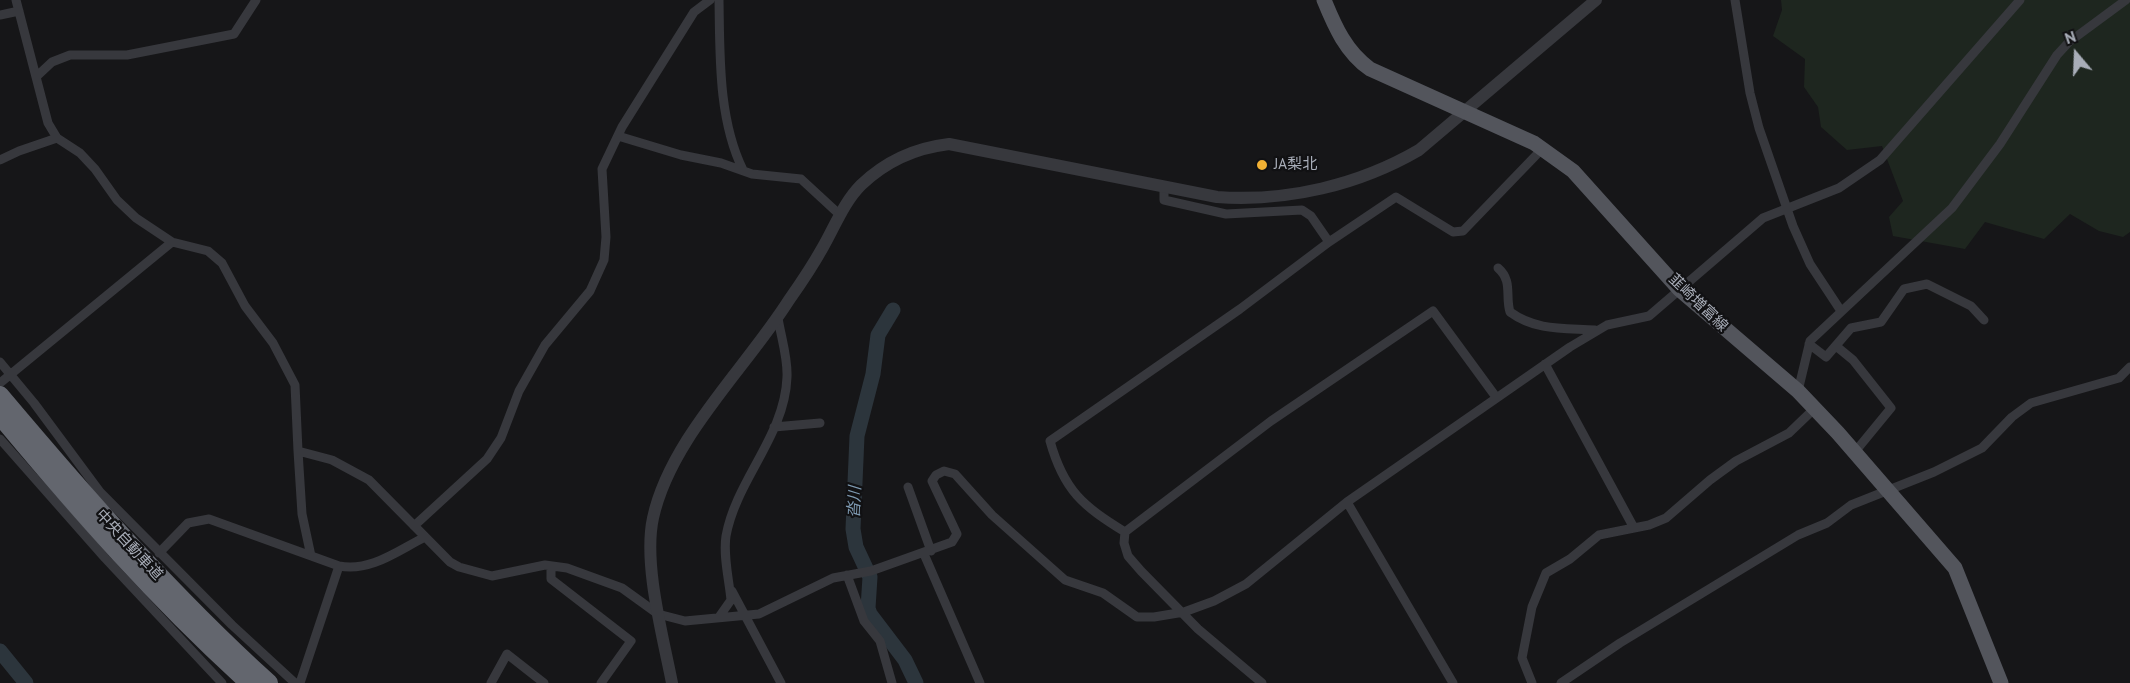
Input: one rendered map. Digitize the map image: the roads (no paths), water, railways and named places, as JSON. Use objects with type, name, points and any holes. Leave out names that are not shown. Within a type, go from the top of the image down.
[{"type":"highway","name":"中央自動車道","points":[[1,386],[96,510],[189,609],[269,683]]},
{"type":"highway","name":"中央自動車道","points":[[0,416],[87,520],[143,581],[249,683]]},
{"type":"main road","name":"韮崎増富線","points":[[1324,0],[1335,27],[1357,59],[1387,77],[1543,148],[1581,179],[1679,288],[1815,408],[1955,568],[2001,683]]},
{"type":"street","points":[[16,0],[48,123],[57,138],[80,153],[95,169],[117,201],[136,218],[172,242],[208,250],[222,263],[245,306],[273,343],[295,385],[302,514],[311,556]]},
{"type":"street","points":[[36,77],[51,62],[70,55],[127,55],[234,34],[256,0]]},
{"type":"street","points":[[414,526],[487,459],[501,438],[519,391],[545,345],[590,291],[604,260],[606,237],[602,169],[618,136],[694,12],[710,0]]},
{"type":"street","points":[[719,0],[729,132],[743,170]]},
{"type":"street","points":[[669,680],[650,550],[653,519],[671,466],[690,435],[778,318],[858,187],[890,162],[910,152],[949,144],[1217,197],[1246,199],[1286,196],[1332,186],[1367,176],[1403,160],[1466,114],[1596,0]]},
{"type":"street","points":[[1735,0],[1750,93],[1759,128],[1786,207],[1810,264],[1840,311]]},
{"type":"street","points":[[1498,268],[1505,274],[1509,288],[1510,312],[1540,326],[1595,330],[1649,316],[1763,218],[1839,188],[1880,160],[2020,0]]},
{"type":"street","points":[[1798,391],[1809,344],[1840,311],[1952,208],[2000,144],[2057,55],[2069,42],[2126,0]]},
{"type":"street","points":[[0,15],[19,11]]},
{"type":"street","points":[[618,136],[763,177],[801,179],[840,215]]},
{"type":"street","points":[[0,160],[57,138]]},
{"type":"street","points":[[1125,532],[1089,510],[1074,495],[1055,461],[1050,441],[1240,309],[1329,242],[1396,197],[1453,232],[1463,231],[1543,148]]},
{"type":"street","points":[[1164,188],[1164,200],[1226,214],[1267,214],[1302,210],[1311,216],[1329,242]]},
{"type":"street","points":[[1,386],[10,373],[172,242]]},
{"type":"street","points":[[1809,344],[1826,357],[1851,328],[1881,322],[1904,289],[1927,284],[1971,306],[1984,320]]},
{"type":"street","points":[[1262,683],[1198,629],[1128,556],[1124,543],[1125,532],[1271,421],[1433,311],[1496,397]]},
{"type":"street","points":[[719,617],[731,600],[726,544],[733,509],[774,427],[787,377],[778,318]]},
{"type":"street","points":[[298,451],[332,460],[369,480],[450,561],[492,576],[551,566],[567,568],[622,588],[658,615],[685,621],[759,614],[833,578],[868,571],[952,542],[957,534],[932,481],[936,475],[949,471],[964,483],[1020,542],[1065,580],[1103,593],[1137,617],[1184,612],[1214,601],[1246,584],[1347,502],[1595,330]]},
{"type":"street","points":[[1836,346],[1853,360],[1892,408],[1854,453]]},
{"type":"street","points":[[0,362],[100,492],[159,553],[295,683]]},
{"type":"street","points":[[1545,364],[1634,528]]},
{"type":"street","points":[[1561,683],[1620,643],[1798,535],[1827,523],[1851,505],[1982,448],[2012,417],[2031,403],[2119,378],[2130,367]]},
{"type":"street","points":[[1532,683],[1522,658],[1532,607],[1546,573],[1570,559],[1590,540],[1599,535],[1649,525],[1666,518],[1736,461],[1789,433],[1815,408]]},
{"type":"street","points":[[774,427],[820,423]]},
{"type":"street","points":[[0,439],[105,558],[222,683]]},
{"type":"street","points":[[908,487],[927,552],[980,683]]},
{"type":"street","points":[[1347,502],[1453,683]]},
{"type":"street","points":[[159,553],[188,523],[209,519],[339,566],[351,568],[374,564],[425,537]]},
{"type":"street","points":[[300,683],[339,566]]},
{"type":"street","points":[[551,566],[550,579],[631,640],[601,683]]},
{"type":"street","points":[[847,575],[864,621],[880,641],[892,683]]},
{"type":"street","points":[[730,586],[781,683]]},
{"type":"street","points":[[491,683],[507,654],[544,683]]},
{"type":"waterway","name":"沓川","points":[[893,310],[878,335],[873,374],[857,436],[853,529],[856,547],[870,577],[868,608],[870,614],[905,660],[916,683]]},
{"type":"waterway","points":[[0,651],[26,683]]},
{"type":"place","name":"JA梨北","points":[[1262,165]]}]
